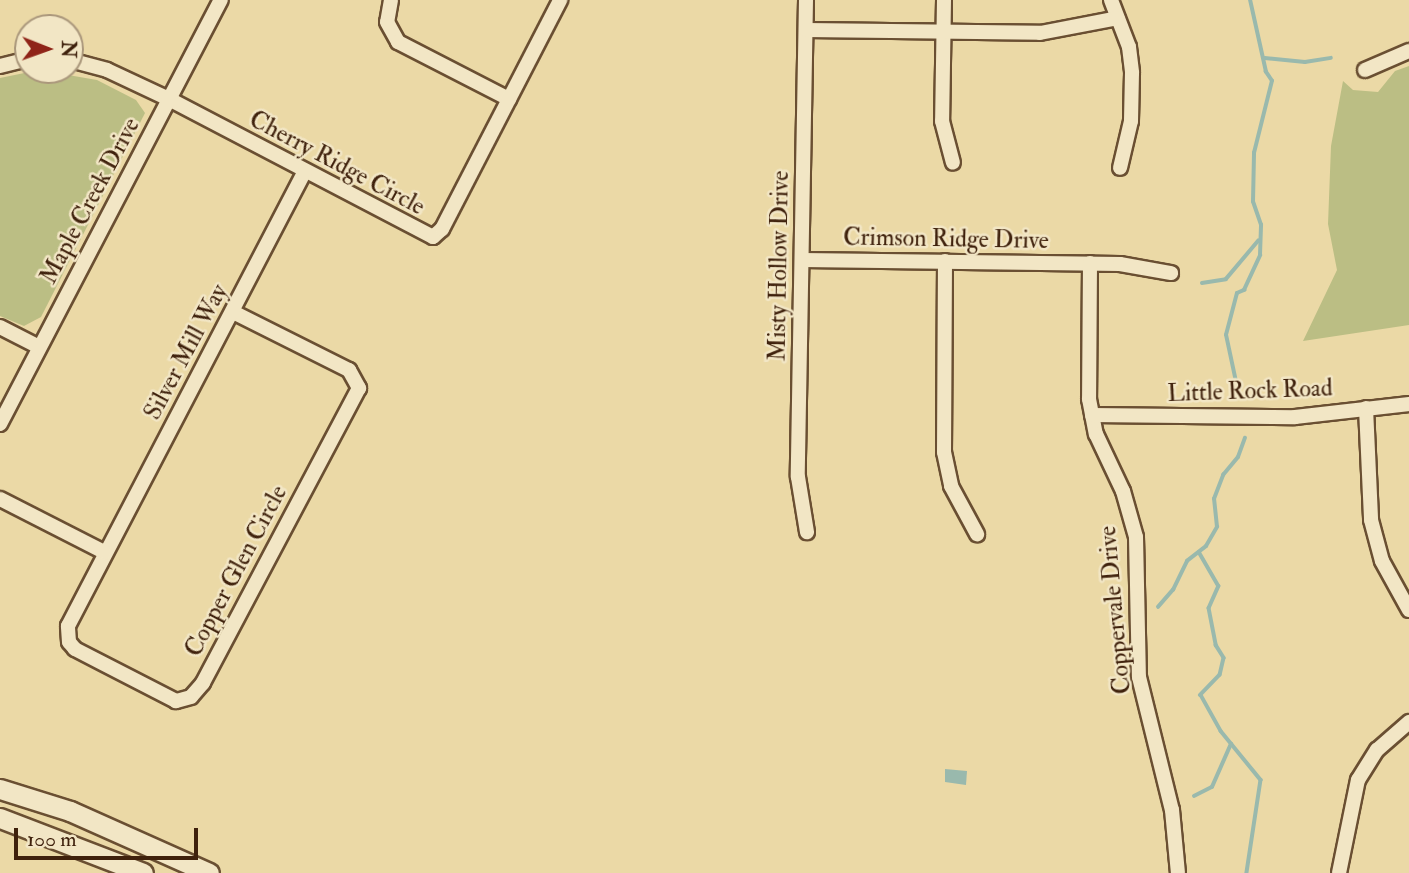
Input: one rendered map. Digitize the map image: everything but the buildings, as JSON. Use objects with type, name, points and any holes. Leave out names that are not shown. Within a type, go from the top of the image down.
[{"type":"main road","points":[[0,789],[70,811],[209,873]]},
{"type":"main road","points":[[0,818],[144,873]]},
{"type":"street","name":"Maple Creek Drive","points":[[0,424],[221,0]]},
{"type":"street","points":[[391,0],[387,22],[398,42],[509,99]]},
{"type":"street","name":"Cherry Ridge Circle","points":[[84,64],[107,70],[169,99],[433,237],[442,229],[560,0]]},
{"type":"street","name":"Misty Hollow Drive","points":[[806,0],[798,477],[807,532]]},
{"type":"street","points":[[944,0],[942,121],[953,163]]},
{"type":"street","points":[[1111,0],[1129,47],[1133,98],[1120,168]]},
{"type":"street","points":[[806,30],[1063,32],[1118,18]]},
{"type":"street","points":[[1365,70],[1409,51]]},
{"type":"street","name":"Silver Mill Way","points":[[104,552],[233,312],[305,171]]},
{"type":"street","name":"Crimson Ridge Drive","points":[[802,260],[1090,263],[1135,265],[1171,273]]},
{"type":"street","points":[[946,261],[943,444],[951,486],[977,534]]},
{"type":"street","name":"Coppervale Drive","points":[[1090,263],[1092,415],[1136,537],[1139,677],[1172,810],[1178,873]]},
{"type":"street","name":"Copper Glen Circle","points":[[104,552],[68,626],[69,642],[169,700],[191,697],[202,684],[359,388],[349,370],[233,312]]},
{"type":"street","points":[[0,327],[39,347]]},
{"type":"street","name":"Little Rock Road","points":[[1092,415],[1283,418],[1409,404]]},
{"type":"street","points":[[1366,408],[1371,520],[1382,561],[1409,610]]},
{"type":"street","points":[[0,499],[104,552]]},
{"type":"street","points":[[1339,873],[1359,780],[1377,750],[1409,723]]},
{"type":"green space","points":[[1409,66],[1409,325],[1303,341],[1337,270],[1328,224],[1331,146],[1343,81],[1353,90],[1378,92],[1395,71]]},
{"type":"green space","points":[[14,75],[14,84],[84,84],[84,78],[97,80],[136,100],[145,113],[41,317],[24,326],[0,316],[0,78]]},
{"type":"shaded area","points":[[945,769],[967,771],[966,785],[945,782]]},
{"type":"waterway","points":[[1239,396],[1226,335],[1237,293],[1244,290],[1260,255],[1261,225],[1253,202],[1254,153],[1272,81],[1266,72],[1250,0]]},
{"type":"waterway","points":[[1265,58],[1305,62],[1331,58]]},
{"type":"waterway","points":[[1202,283],[1226,279],[1258,241]]},
{"type":"waterway","points":[[1158,607],[1173,590],[1187,561],[1206,546],[1217,527],[1214,499],[1223,475],[1238,457],[1245,438]]},
{"type":"waterway","points":[[1199,552],[1219,586],[1209,608],[1216,645],[1224,658],[1220,675],[1201,695],[1221,731],[1261,780],[1247,873]]},
{"type":"waterway","points":[[1194,796],[1212,787],[1231,744]]}]
